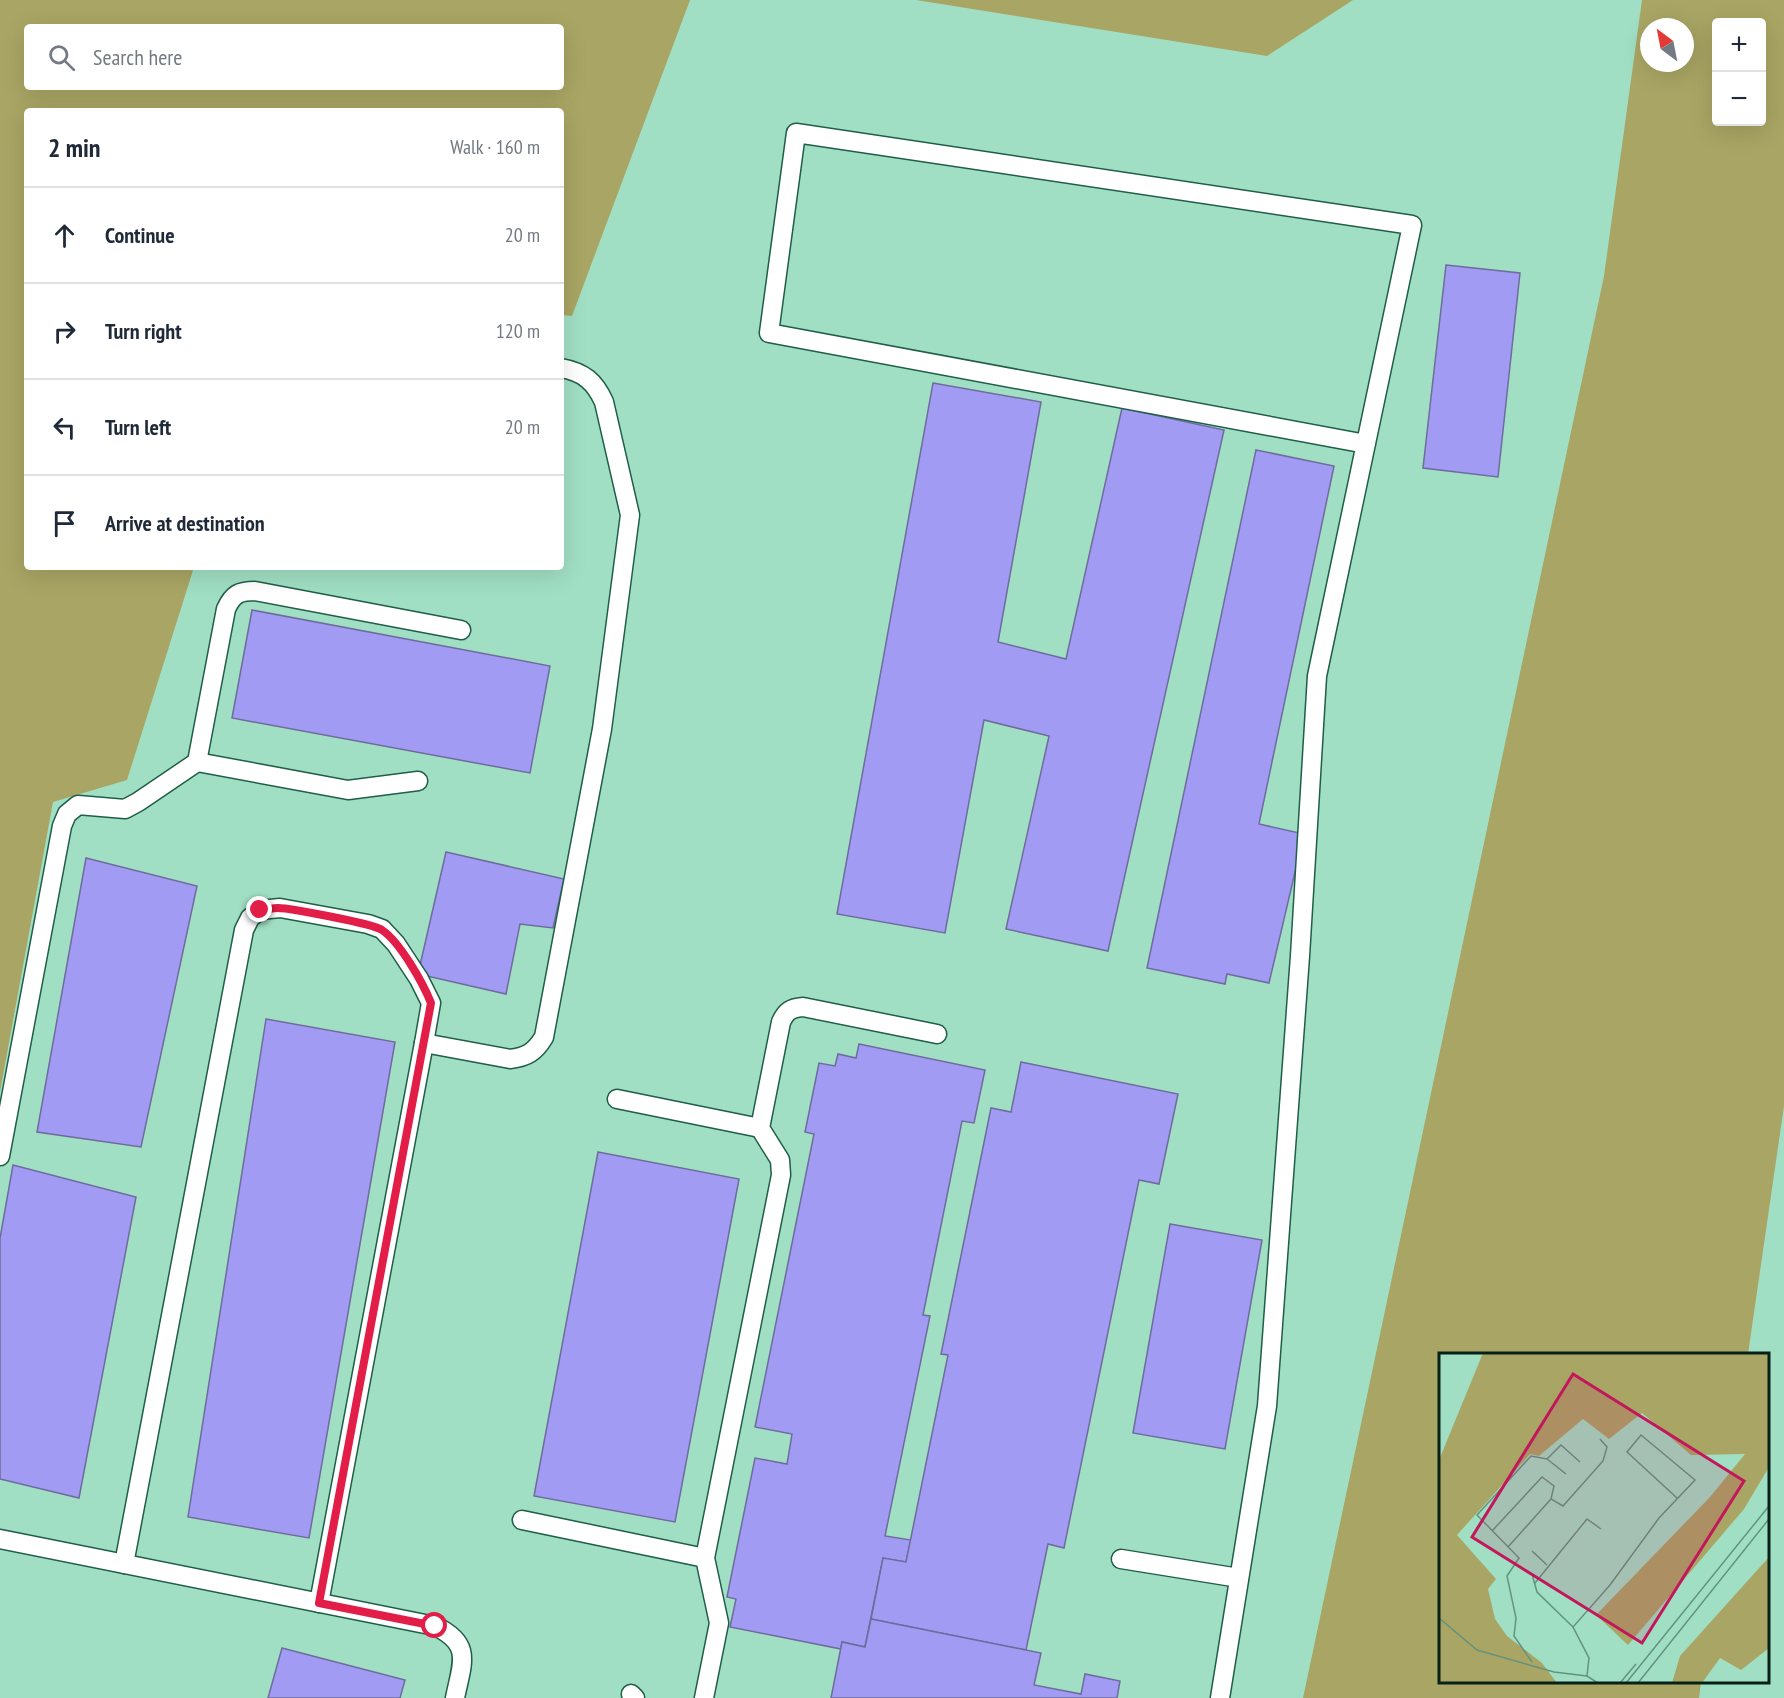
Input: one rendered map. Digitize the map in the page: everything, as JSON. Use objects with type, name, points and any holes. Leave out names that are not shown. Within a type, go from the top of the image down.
[{"type":"lane","points":[[1220,1698],[1267,1406],[1300,956],[1317,676],[1366,444],[1412,225],[796,132],[769,333],[1366,444]]},
{"type":"lane","points":[[424,1043],[510,1059],[523,1058],[537,1049],[544,1037],[602,729],[630,515],[604,402],[597,387],[586,376],[564,369]]},
{"type":"lane","points":[[197,762],[226,609],[231,598],[240,591],[255,591],[461,630]]},
{"type":"lane","points":[[0,1156],[62,826],[67,814],[78,805],[125,809],[197,762],[348,790],[418,781]]},
{"type":"lane","points":[[124,1564],[244,930],[250,918],[260,910],[280,908],[368,924],[382,929],[396,944],[414,970],[431,1003],[319,1603]]},
{"type":"lane","points":[[704,1698],[719,1623],[705,1557],[782,1174],[780,1160],[760,1128],[781,1022],[785,1013],[793,1008],[803,1007],[938,1034]]},
{"type":"lane","points":[[617,1099],[760,1128]]},
{"type":"lane","points":[[522,1520],[705,1557]]},
{"type":"lane","points":[[0,1539],[435,1626],[451,1634],[461,1649],[462,1664],[455,1698]]},
{"type":"lane","points":[[1121,1559],[1239,1578]]},
{"type":"shaded area","points":[[0,0],[690,0],[572,316],[564,315],[564,108],[24,108],[24,570],[193,570],[127,780],[53,802],[0,1092]]},
{"type":"shaded area","points":[[916,0],[1353,0],[1267,56]]},
{"type":"shaded area","points":[[1642,0],[1784,0],[1784,1106],[1748,1353],[1439,1353],[1439,1683],[1701,1683],[1699,1698],[1303,1698],[1604,276]]},
{"type":"building","points":[[1446,265],[1520,273],[1498,477],[1423,468]]},
{"type":"building","points":[[933,383],[1041,402],[998,642],[1066,659],[1122,408],[1224,430],[1108,951],[1006,929],[1049,736],[984,720],[945,933],[837,914]]},
{"type":"building","points":[[1256,450],[1334,466],[1259,824],[1304,834],[1269,983],[1227,974],[1225,984],[1147,968]]},
{"type":"building","points":[[252,610],[550,666],[530,773],[232,718]]},
{"type":"building","points":[[446,852],[564,879],[553,928],[520,924],[506,994],[418,974]]},
{"type":"building","points":[[86,858],[197,886],[141,1147],[37,1132]]},
{"type":"building","points":[[266,1019],[395,1042],[309,1538],[188,1517]]},
{"type":"building","points":[[859,1044],[985,1070],[974,1123],[962,1121],[923,1315],[930,1316],[885,1536],[911,1540],[906,1562],[883,1558],[865,1647],[842,1642],[841,1649],[730,1627],[736,1599],[727,1597],[755,1458],[787,1464],[792,1434],[755,1427],[814,1134],[805,1132],[819,1063],[835,1066],[838,1054],[856,1058]]},
{"type":"building","points":[[1021,1062],[1178,1094],[1159,1184],[1139,1180],[1064,1548],[1048,1544],[1026,1650],[871,1619],[883,1558],[906,1562],[948,1355],[941,1354],[991,1108],[1011,1112]]},
{"type":"building","points":[[598,1152],[739,1179],[675,1522],[534,1496]]},
{"type":"building","points":[[13,1165],[136,1197],[79,1498],[0,1479],[0,1238]]},
{"type":"building","points":[[1170,1224],[1262,1240],[1225,1449],[1133,1433]]},
{"type":"building","points":[[871,1619],[1041,1653],[1034,1685],[1081,1694],[1085,1674],[1120,1681],[1117,1698],[831,1698],[842,1642],[865,1647]]},
{"type":"building","points":[[282,1648],[405,1680],[400,1698],[268,1698]]},
{"type":"route","points":[[260,910],[280,908],[368,924],[382,929],[396,944],[419,979],[431,1003],[319,1603],[435,1626]]}]
